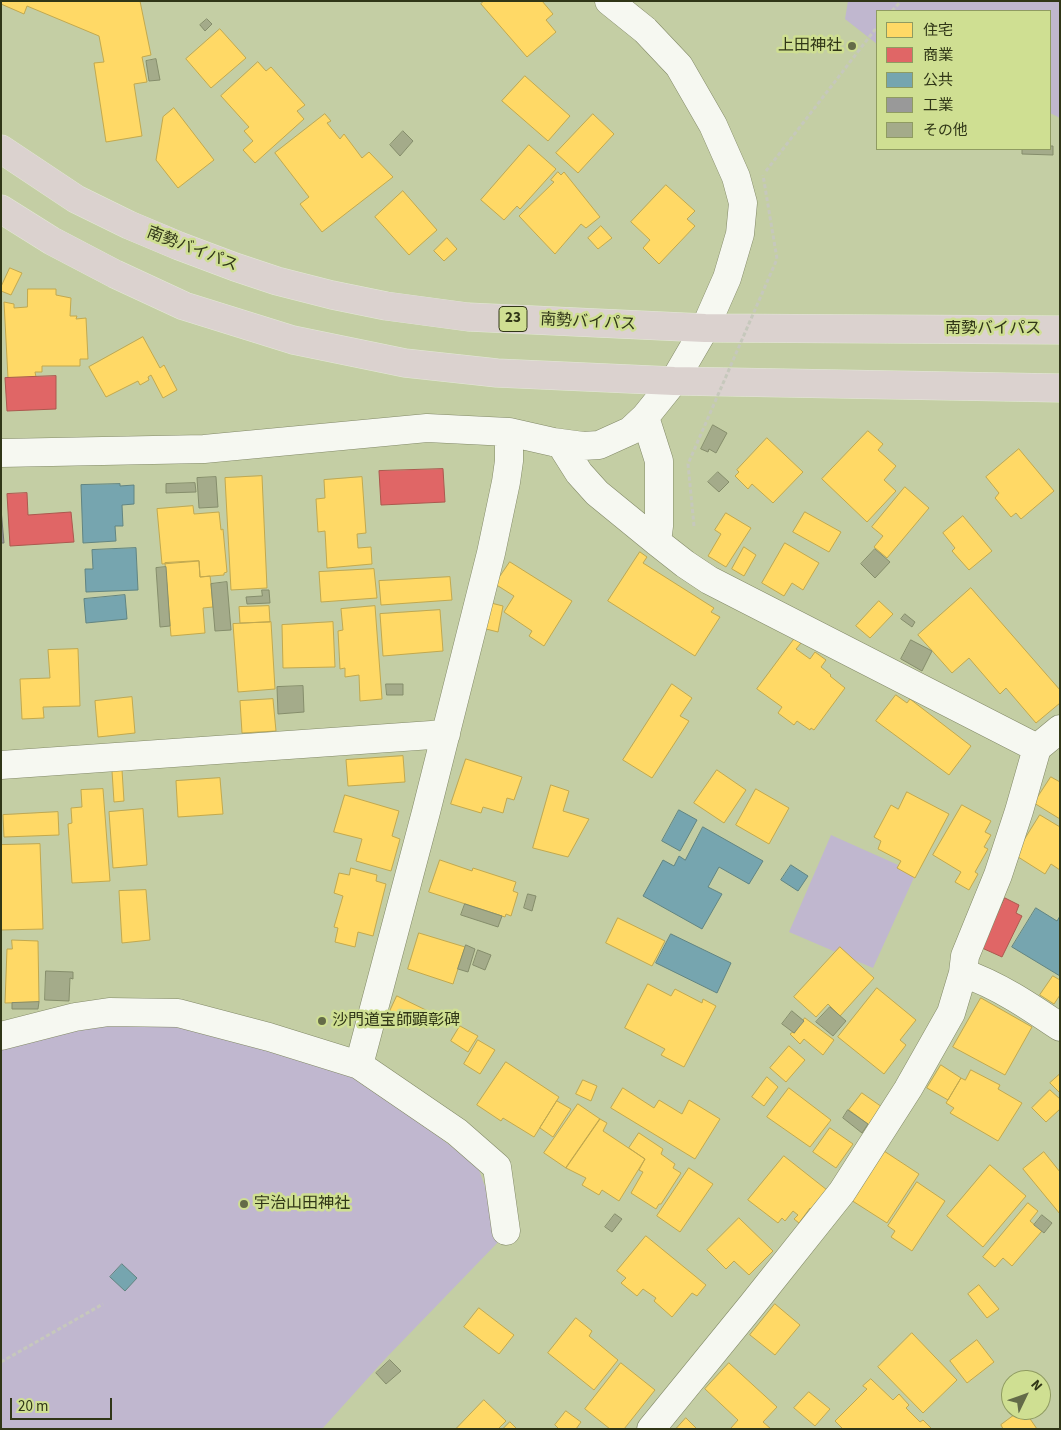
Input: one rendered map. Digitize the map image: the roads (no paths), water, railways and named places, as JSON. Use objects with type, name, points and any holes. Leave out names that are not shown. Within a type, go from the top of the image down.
[{"type":"highway","name":"南勢バイパス","points":[[1,149],[76,199],[129,225],[179,246],[277,281],[386,306],[468,317],[704,328],[1060,330]]},
{"type":"highway","points":[[1,209],[52,242],[184,306],[293,340],[405,363],[497,373],[674,381],[1060,388]]},
{"type":"street","points":[[1,453],[204,449],[427,428],[509,432],[583,446],[599,445],[630,431],[674,381],[704,328],[726,278],[740,234],[743,203],[736,176],[713,124],[678,66],[645,30],[609,1]]},
{"type":"street","points":[[645,416],[659,461],[659,526],[656,542]]},
{"type":"street","points":[[359,1065],[446,734],[491,553],[506,482],[509,461],[509,432]]},
{"type":"street","points":[[560,443],[579,473],[597,492],[656,542],[709,580],[1037,748]]},
{"type":"street","points":[[651,1429],[842,1192],[908,1088],[951,1013],[963,974],[965,956],[998,875],[1037,748],[1060,729]]},
{"type":"street","points":[[1,765],[446,734]]},
{"type":"street","points":[[963,974],[981,979],[1027,1004],[1060,1027]]},
{"type":"street","points":[[1,1036],[75,1017],[108,1012],[178,1013],[269,1037],[359,1065],[457,1132],[497,1167],[506,1231]]},
{"type":"place","name":"上田神社","points":[[852,46]]},
{"type":"place","name":"沙門道宝師顕彰碑","points":[[322,1021]]},
{"type":"place","name":"宇治山田神社","points":[[244,1204]]}]
